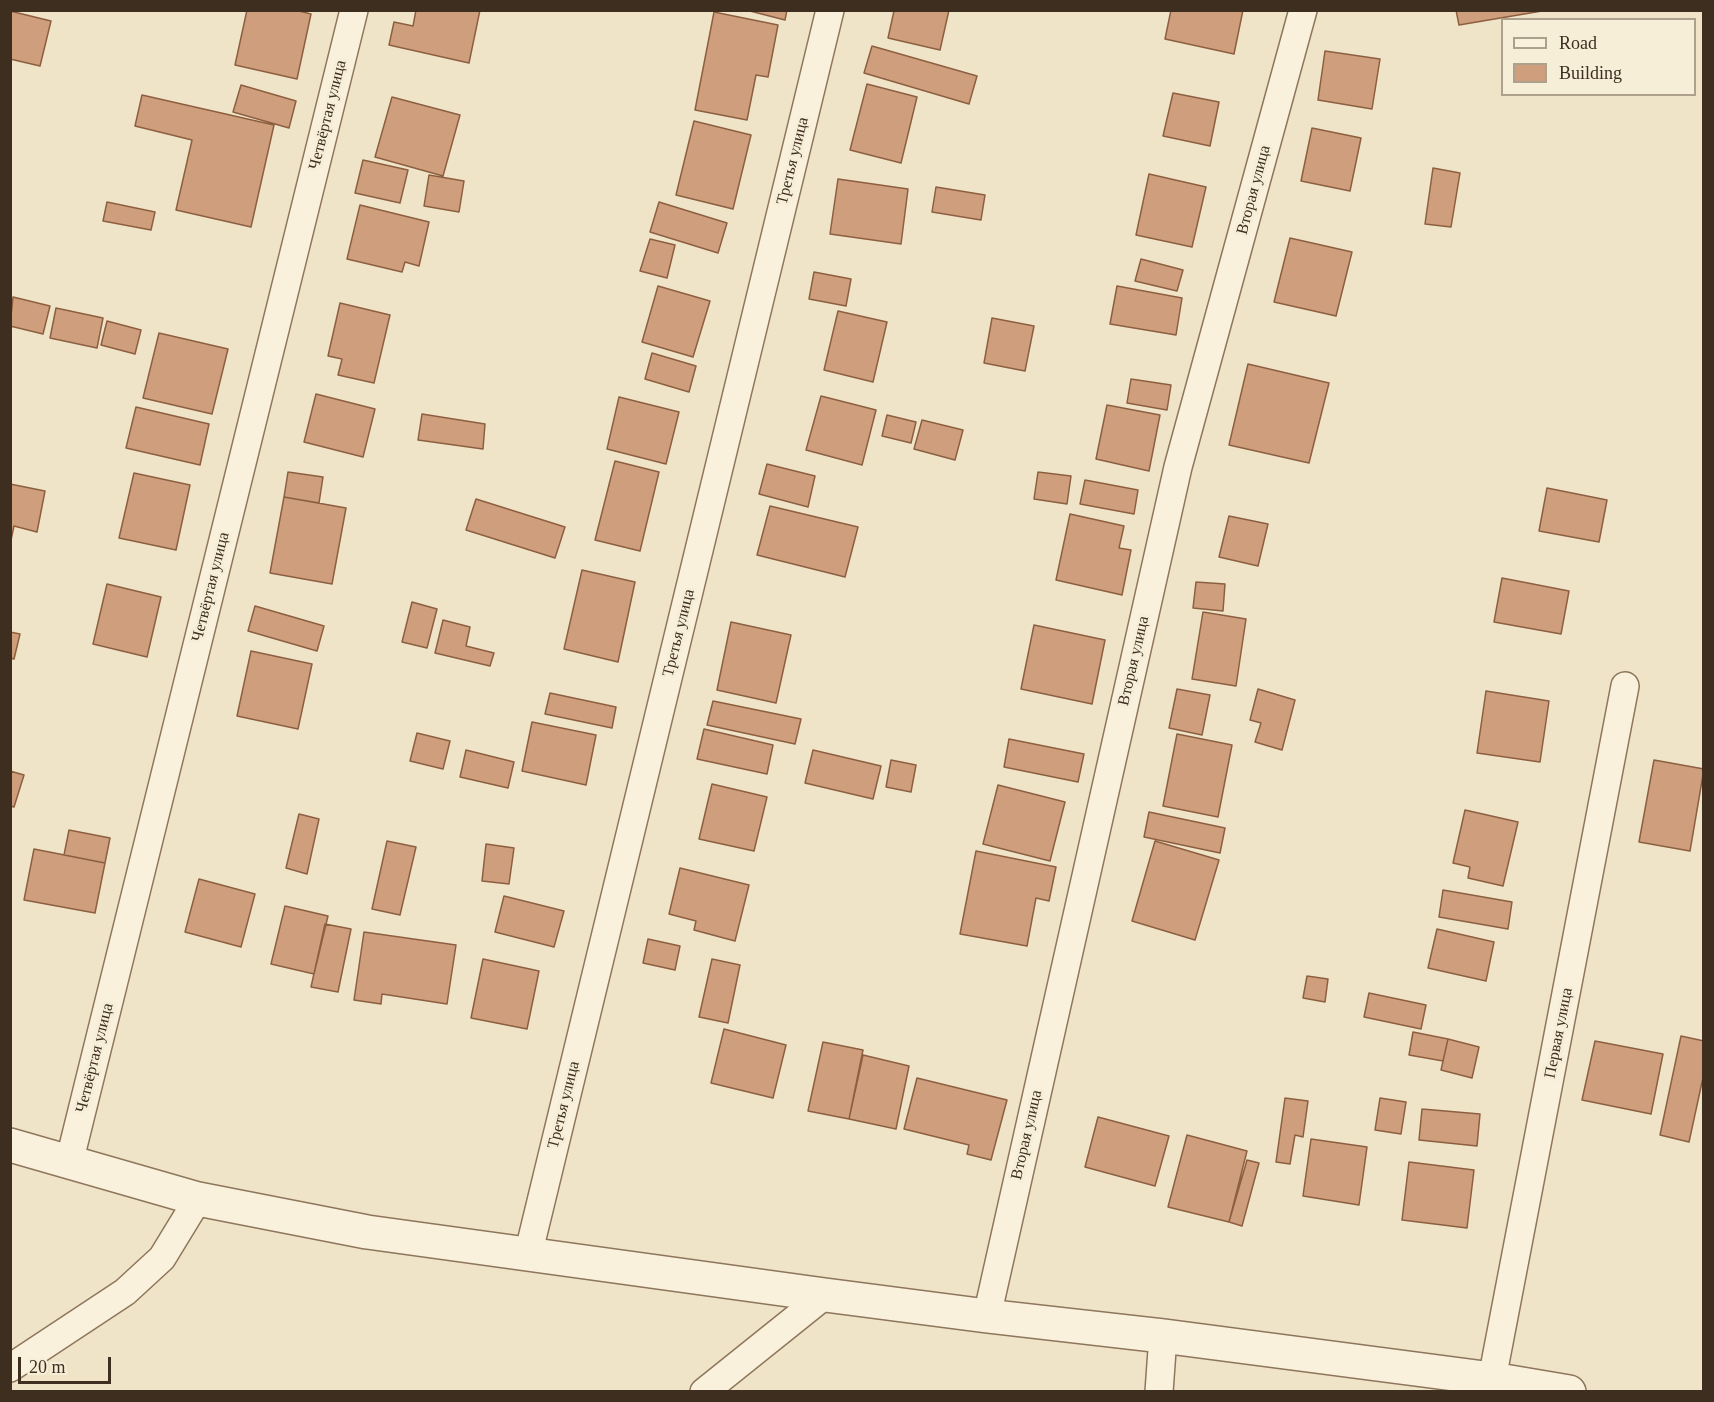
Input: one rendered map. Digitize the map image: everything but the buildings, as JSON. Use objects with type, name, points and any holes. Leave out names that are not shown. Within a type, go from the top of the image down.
[{"type":"street","name":"Четвёртая улица","points":[[69,1163],[354,10]]},
{"type":"street","name":"Третья улица","points":[[528,1255],[830,10]]},
{"type":"street","name":"Вторая улица","points":[[987,1316],[1178,466],[1303,10]]},
{"type":"street","name":"Первая улица","points":[[1492,1379],[1625,686]]},
{"type":"street","points":[[10,1145],[198,1199],[367,1232],[825,1295],[1492,1379],[1569,1392]]},
{"type":"street","points":[[10,1368],[125,1292],[162,1258],[198,1199]]},
{"type":"street","points":[[704,1392],[825,1295]]},
{"type":"street","points":[[1160,1392],[1163,1336]]}]
